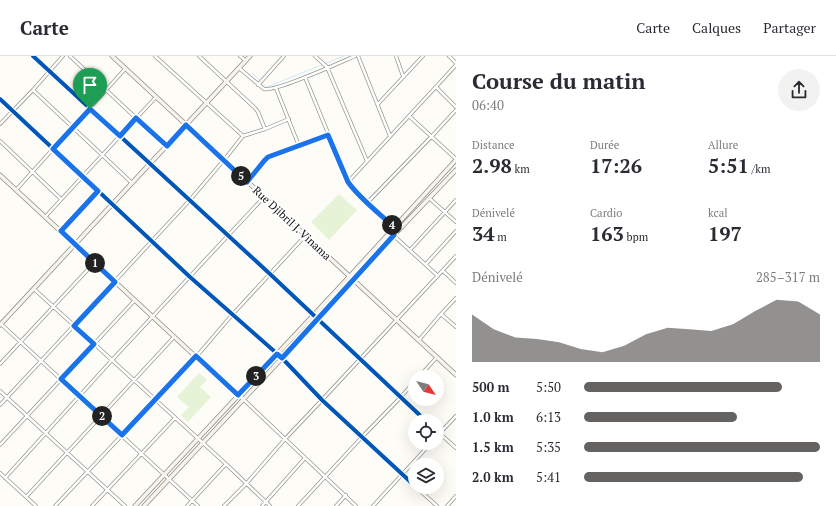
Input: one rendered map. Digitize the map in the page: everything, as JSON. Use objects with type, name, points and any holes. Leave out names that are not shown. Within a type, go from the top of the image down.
[{"type":"street","points":[[33,56],[270,274],[312,316],[418,414]]},
{"type":"street","points":[[0,124],[63,56]]},
{"type":"street","points":[[70,56],[167,146]]},
{"type":"street","name":"Rue Djibril J. Vinama","points":[[112,56],[456,375]]},
{"type":"street","points":[[155,56],[243,136]]},
{"type":"street","points":[[199,56],[255,108],[265,129]]},
{"type":"street","points":[[240,56],[246,61]]},
{"type":"street","points":[[198,506],[1,324],[250,56]]},
{"type":"street","points":[[258,85],[284,56]]},
{"type":"street","points":[[315,56],[328,68],[367,161]]},
{"type":"street","points":[[239,68],[265,90],[276,88],[356,56],[378,104],[390,136]]},
{"type":"street","points":[[396,56],[403,76]]},
{"type":"street","points":[[378,104],[423,56]]},
{"type":"street","points":[[348,182],[456,64],[449,56]]},
{"type":"street","points":[[16,190],[126,69]]},
{"type":"street","points":[[305,77],[348,182],[367,202],[398,230]]},
{"type":"street","points":[[367,202],[432,136],[456,108],[436,87]]},
{"type":"street","points":[[276,88],[299,146]]},
{"type":"street","points":[[33,90],[132,184]]},
{"type":"street","points":[[45,216],[156,97]]},
{"type":"street","points":[[0,99],[190,277],[282,358],[322,400],[408,479]]},
{"type":"street","points":[[135,506],[350,276],[456,159],[409,116]]},
{"type":"street","points":[[0,405],[190,201],[243,136],[289,119]]},
{"type":"street","points":[[247,182],[268,157],[328,135]]},
{"type":"street","points":[[0,141],[61,199]]},
{"type":"street","points":[[144,506],[317,320],[398,230],[456,170]]},
{"type":"street","points":[[0,175],[326,476],[356,506]]},
{"type":"street","points":[[61,231],[98,191]]},
{"type":"street","points":[[5,478],[112,360],[264,197]]},
{"type":"street","points":[[429,198],[456,222]]},
{"type":"street","points":[[410,250],[456,200]]},
{"type":"street","points":[[426,264],[456,231]]},
{"type":"street","points":[[390,232],[438,276]]},
{"type":"street","points":[[55,506],[196,356],[305,236]]},
{"type":"street","points":[[224,506],[456,256]]},
{"type":"street","points":[[0,364],[94,262]]},
{"type":"street","points":[[443,271],[456,283]]},
{"type":"street","points":[[34,289],[270,506]]},
{"type":"street","points":[[418,340],[456,298]]},
{"type":"street","points":[[0,445],[135,300]]},
{"type":"street","points":[[441,314],[456,327]]},
{"type":"street","points":[[26,497],[174,336]]},
{"type":"street","points":[[425,370],[437,357]]},
{"type":"street","points":[[298,506],[408,389]]},
{"type":"street","points":[[0,391],[125,506]]},
{"type":"street","points":[[444,428],[456,416]]},
{"type":"street","points":[[92,506],[175,418]]},
{"type":"street","points":[[444,439],[456,448]]},
{"type":"street","points":[[372,506],[424,450]]},
{"type":"street","points":[[262,506],[305,458]]},
{"type":"street","points":[[187,506],[226,464]]},
{"type":"street","points":[[0,473],[36,506]]},
{"type":"street","points":[[424,494],[436,506]]},
{"type":"street","points":[[336,506],[346,496]]},
{"type":"street","points":[[447,506],[456,496]]},
{"type":"green space","points":[[339,194],[357,210],[329,240],[311,222]]},
{"type":"green space","points":[[199,373],[207,380],[200,387],[211,397],[188,422],[181,415],[189,407],[177,397]]},
{"type":"waterway","points":[[252,73],[267,87],[344,56]]},
{"type":"cycle path","points":[[33,56],[270,274],[419,414]]},
{"type":"cycle path","points":[[0,99],[190,277],[282,358],[322,400],[408,480]]},
{"type":"route","points":[[90,109],[120,136],[136,118],[167,146],[186,125],[247,182],[268,157],[328,135],[348,182],[394,227],[390,232],[394,235],[283,357],[282,358],[277,354],[238,395],[196,356],[122,435],[61,379],[94,344],[74,326],[115,282],[61,231],[98,191],[53,149],[90,109]]}]
